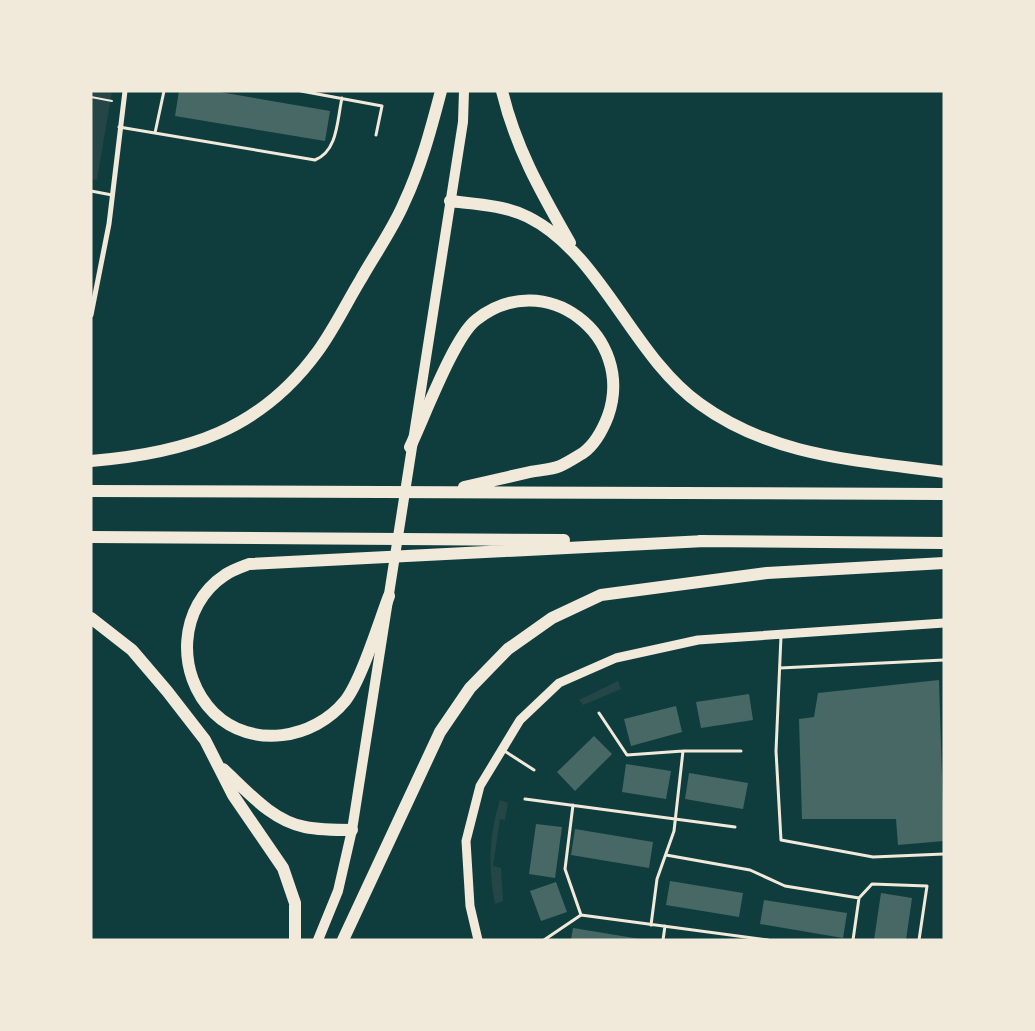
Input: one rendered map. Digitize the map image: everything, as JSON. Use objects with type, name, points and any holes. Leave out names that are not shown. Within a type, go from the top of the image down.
[{"type":"highway","points":[[91,461],[137,457],[180,449],[220,434],[258,411],[291,383],[319,350],[404,204],[426,147],[441,91]]},
{"type":"highway","points":[[502,91],[508,116],[531,175],[582,262]]},
{"type":"highway","points":[[450,202],[492,206],[526,216],[557,235],[582,262],[666,373],[698,404],[736,428],[777,445],[944,472]]},
{"type":"highway","points":[[410,447],[459,341],[474,321],[495,307],[519,299],[544,300],[568,308],[588,324],[602,345],[613,372],[613,401],[603,429],[585,452],[560,466],[442,492]]},
{"type":"highway","points":[[91,491],[944,494]]},
{"type":"highway","points":[[91,537],[944,543]]},
{"type":"highway","points":[[389,596],[346,700],[325,721],[298,733],[269,736],[240,730],[215,714],[197,690],[188,666],[186,648],[186,639],[192,614],[206,592],[225,574],[249,564],[705,541]]},
{"type":"highway","points":[[343,940],[440,732],[470,688],[508,649],[552,618],[601,595],[620,592],[767,572],[944,563]]},
{"type":"highway","points":[[91,618],[132,650],[205,740],[233,795],[283,868],[295,903],[295,940]]},
{"type":"highway","points":[[218,764],[259,802],[280,818],[304,827],[352,830]]},
{"type":"main road","points":[[318,940],[338,891],[352,830],[389,596],[410,447],[463,122],[464,91]]},
{"type":"street","points":[[91,315],[109,224],[119,127],[125,91]]},
{"type":"street","points":[[478,940],[470,906],[466,841],[480,786],[520,720],[559,683],[616,658],[698,640],[944,623]]},
{"type":"lane","points":[[155,133],[164,91]]},
{"type":"lane","points":[[301,91],[382,106],[376,135]]},
{"type":"lane","points":[[119,127],[315,160],[323,157],[331,148],[342,98]]},
{"type":"lane","points":[[91,191],[112,195]]},
{"type":"lane","points":[[781,634],[776,751],[780,840],[873,856],[944,854]]},
{"type":"lane","points":[[780,668],[944,660]]},
{"type":"lane","points":[[600,713],[627,755],[682,751],[740,751]]},
{"type":"lane","points":[[501,749],[534,770]]},
{"type":"lane","points":[[651,924],[657,879],[674,831],[682,751]]},
{"type":"lane","points":[[525,799],[676,818],[735,828]]},
{"type":"lane","points":[[573,805],[565,869],[581,915]]},
{"type":"lane","points":[[666,855],[750,870],[785,886],[859,898]]},
{"type":"lane","points":[[852,940],[859,898],[872,884],[927,886],[919,940]]},
{"type":"lane","points":[[544,940],[581,915],[768,940]]},
{"type":"lane","points":[[664,940],[665,926]]},
{"type":"path","points":[[91,97],[112,100]]},
{"type":"shaded area","points":[[93,91],[112,91],[97,180],[91,179]]},
{"type":"shaded area","points":[[618,681],[621,689],[583,705],[579,700]]},
{"type":"shaded area","points":[[500,800],[508,803],[505,820],[500,819],[493,866],[501,868],[503,901],[495,904],[491,877],[491,852],[496,813]]},
{"type":"building","points":[[179,91],[214,91],[330,111],[325,141],[175,116]]},
{"type":"building","points":[[939,680],[944,841],[898,845],[896,819],[802,819],[799,719],[814,717],[818,693]]},
{"type":"building","points":[[749,694],[753,720],[701,728],[696,702]]},
{"type":"building","points":[[676,706],[682,732],[631,746],[624,719]]},
{"type":"building","points":[[594,736],[612,754],[575,791],[557,772]]},
{"type":"building","points":[[626,764],[671,771],[666,799],[622,792]]},
{"type":"building","points":[[689,773],[748,783],[743,809],[685,799]]},
{"type":"building","points":[[536,824],[562,827],[555,878],[529,874]]},
{"type":"building","points":[[575,829],[653,842],[649,868],[571,855]]},
{"type":"building","points":[[670,881],[743,893],[739,917],[666,905]]},
{"type":"building","points":[[556,882],[567,912],[541,921],[530,891]]},
{"type":"building","points":[[881,893],[912,898],[906,940],[874,940]]},
{"type":"building","points":[[764,900],[847,913],[843,938],[760,924]]},
{"type":"building","points":[[573,928],[640,939],[640,940],[571,940]]}]
